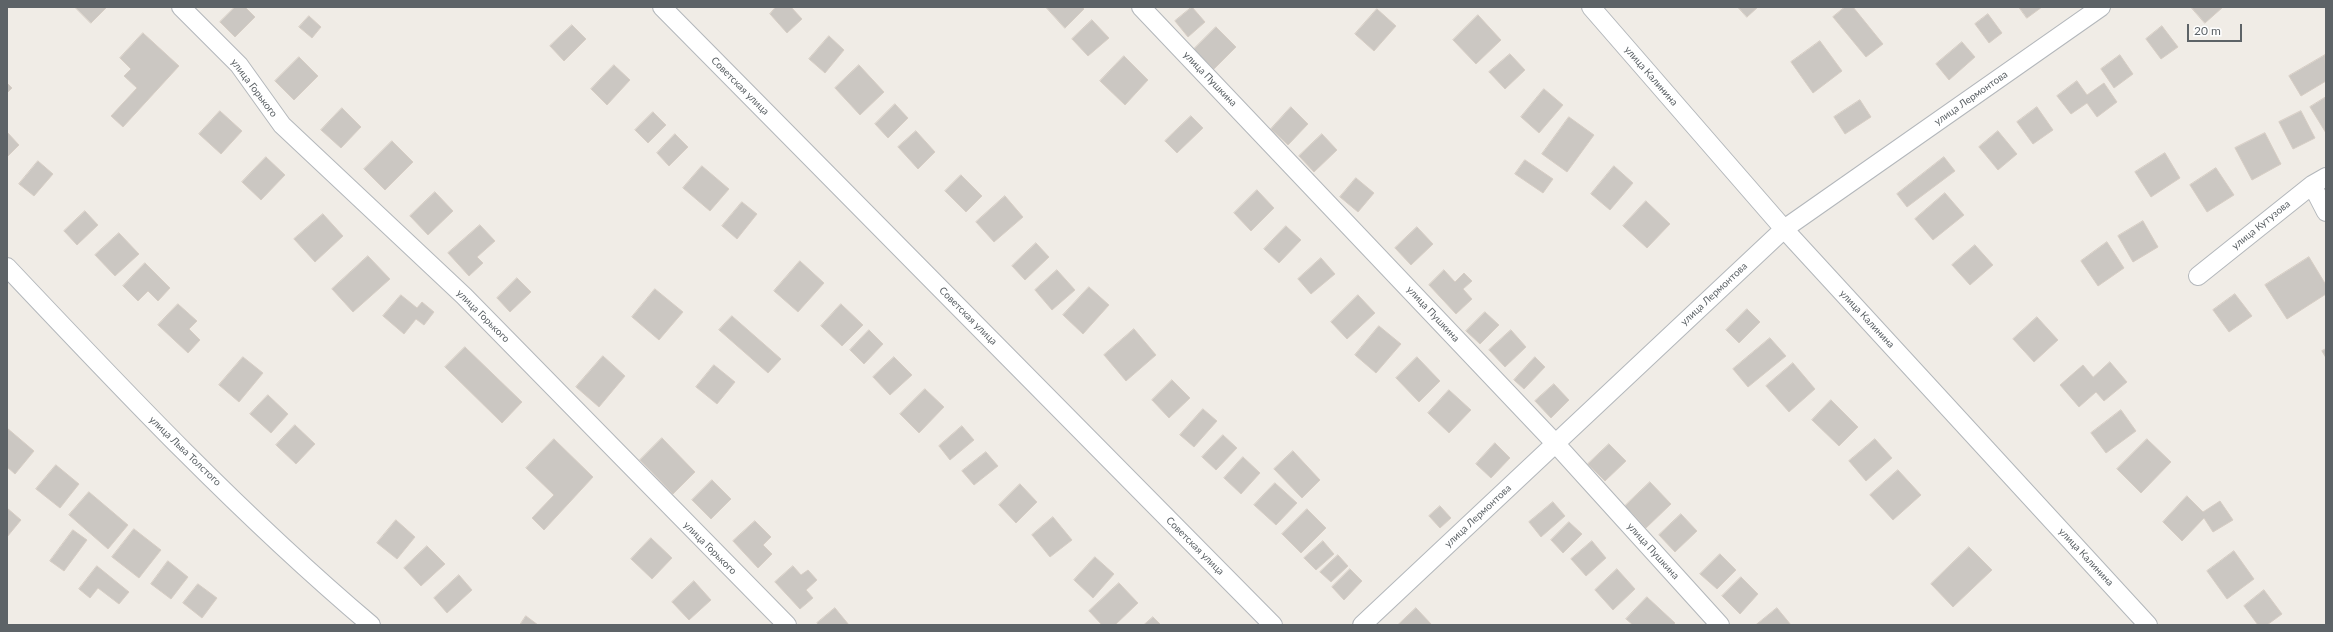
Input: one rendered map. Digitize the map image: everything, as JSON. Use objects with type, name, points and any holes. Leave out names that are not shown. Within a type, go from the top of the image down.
[{"type":"street","name":"улица Горького","points":[[181,7],[239,65],[282,125],[464,296],[787,625]]},
{"type":"street","name":"Советская улица","points":[[662,7],[1273,625]]},
{"type":"street","name":"улица Пушкина","points":[[1141,7],[1555,443],[1720,625]]},
{"type":"street","name":"улица Калинина","points":[[1591,7],[1784,229],[2148,625]]},
{"type":"street","name":"улица Лермонтова","points":[[1362,625],[1784,229],[2101,7]]},
{"type":"street","points":[[2319,181],[2326,212]]},
{"type":"street","name":"улица Кутузова","points":[[2198,276],[2319,181]]},
{"type":"street","name":"улица Льва Толстого","points":[[7,267],[136,403],[319,581],[371,625]]},
{"type":"building","points":[[75,7],[107,7],[91,23]]},
{"type":"building","points":[[235,7],[245,7],[255,17],[235,37],[220,22]]},
{"type":"building","points":[[776,7],[791,7],[802,19],[787,33],[770,14]]},
{"type":"building","points":[[1046,7],[1082,7],[1084,9],[1065,28]]},
{"type":"building","points":[[1192,7],[1205,22],[1188,37],[1175,21]]},
{"type":"building","points":[[1738,7],[1758,7],[1747,17]]},
{"type":"building","points":[[1845,7],[1853,7],[1883,44],[1866,57],[1833,17]]},
{"type":"building","points":[[2019,7],[2042,7],[2027,18]]},
{"type":"building","points":[[2191,7],[2223,7],[2205,23]]},
{"type":"building","points":[[1377,9],[1396,26],[1374,51],[1355,34]]},
{"type":"building","points":[[1988,14],[2002,33],[1989,43],[1975,24]]},
{"type":"building","points":[[1478,15],[1501,40],[1476,64],[1453,40]]},
{"type":"building","points":[[309,16],[321,27],[312,38],[299,27]]},
{"type":"building","points":[[1092,20],[1109,38],[1088,56],[1072,39]]},
{"type":"building","points":[[572,25],[586,39],[564,61],[550,46]]},
{"type":"building","points":[[2162,26],[2178,47],[2161,59],[2146,39]]},
{"type":"building","points":[[1216,27],[1236,47],[1214,69],[1194,49]]},
{"type":"building","points":[[143,33],[179,66],[123,127],[111,116],[137,88],[124,76],[131,69],[120,58]]},
{"type":"building","points":[[829,36],[844,50],[825,73],[809,59]]},
{"type":"building","points":[[1820,41],[1842,71],[1813,93],[1791,62]]},
{"type":"building","points":[[1962,42],[1975,57],[1949,80],[1936,64]]},
{"type":"building","points":[[1510,54],[1525,70],[1505,89],[1489,72]]},
{"type":"building","points":[[2120,55],[2133,74],[2114,88],[2101,69]]},
{"type":"building","points":[[2325,55],[2326,81],[2301,96],[2289,76]]},
{"type":"building","points":[[1124,56],[1148,80],[1125,105],[1100,81]]},
{"type":"building","points":[[299,57],[318,76],[294,100],[275,81]]},
{"type":"building","points":[[614,65],[630,80],[607,105],[591,89]]},
{"type":"building","points":[[859,65],[884,92],[860,115],[835,88]]},
{"type":"building","points":[[2077,81],[2087,95],[2104,83],[2117,102],[2097,117],[2087,103],[2071,114],[2057,96]]},
{"type":"building","points":[[7,83],[12,88],[7,93]]},
{"type":"building","points":[[1544,89],[1563,105],[1539,133],[1521,117]]},
{"type":"building","points":[[2326,97],[2326,133],[2310,107]]},
{"type":"building","points":[[1860,100],[1871,117],[1845,134],[1834,117]]},
{"type":"building","points":[[895,104],[908,118],[888,138],[875,124]]},
{"type":"building","points":[[1291,107],[1308,124],[1288,145],[1271,129]]},
{"type":"building","points":[[2037,107],[2053,130],[2033,144],[2017,122]]},
{"type":"building","points":[[342,108],[361,127],[341,148],[321,130]]},
{"type":"building","points":[[220,111],[242,131],[221,154],[199,134]]},
{"type":"building","points":[[2301,111],[2315,138],[2293,149],[2279,122]]},
{"type":"building","points":[[653,112],[666,125],[648,143],[635,130]]},
{"type":"building","points":[[1191,116],[1203,128],[1177,153],[1165,141]]},
{"type":"building","points":[[1569,117],[1594,135],[1567,172],[1542,154]]},
{"type":"building","points":[[916,131],[935,152],[918,169],[898,147]]},
{"type":"building","points":[[1998,131],[2017,154],[1998,170],[1979,147]]},
{"type":"building","points":[[7,132],[19,145],[7,157]]},
{"type":"building","points":[[2265,133],[2281,164],[2252,180],[2235,148]]},
{"type":"building","points":[[675,134],[688,147],[669,166],[657,153]]},
{"type":"building","points":[[1322,134],[1337,150],[1314,172],[1299,156]]},
{"type":"building","points":[[392,141],[413,162],[385,190],[364,169]]},
{"type":"building","points":[[2165,153],[2180,178],[2151,197],[2135,172]]},
{"type":"building","points":[[266,157],[285,175],[261,200],[242,182]]},
{"type":"building","points":[[1944,157],[1955,171],[1907,207],[1897,194]]},
{"type":"building","points":[[1525,160],[1553,179],[1543,193],[1515,174]]},
{"type":"building","points":[[38,161],[53,174],[34,196],[19,184]]},
{"type":"building","points":[[702,166],[729,189],[710,211],[683,188]]},
{"type":"building","points":[[1614,166],[1633,183],[1610,210],[1591,194]]},
{"type":"building","points":[[2216,168],[2234,195],[2207,212],[2190,185]]},
{"type":"building","points":[[961,175],[982,196],[966,212],[945,191]]},
{"type":"building","points":[[1356,178],[1374,193],[1358,212],[1340,197]]},
{"type":"building","points":[[1257,190],[1274,208],[1251,231],[1234,213]]},
{"type":"building","points":[[435,192],[453,211],[428,235],[410,216]]},
{"type":"building","points":[[1945,193],[1964,215],[1933,240],[1915,219]]},
{"type":"building","points":[[1005,196],[1023,217],[994,242],[976,222]]},
{"type":"building","points":[[1646,201],[1670,224],[1647,248],[1623,226]]},
{"type":"building","points":[[742,202],[757,214],[737,239],[722,226]]},
{"type":"building","points":[[85,211],[98,225],[77,245],[64,231]]},
{"type":"building","points":[[323,214],[343,236],[315,262],[294,239]]},
{"type":"building","points":[[2143,221],[2158,247],[2133,262],[2118,236]]},
{"type":"building","points":[[480,225],[495,241],[477,257],[483,263],[469,276],[448,253]]},
{"type":"building","points":[[1286,226],[1301,240],[1279,263],[1264,249]]},
{"type":"building","points":[[1417,227],[1433,244],[1411,265],[1395,248]]},
{"type":"building","points":[[119,233],[139,254],[115,276],[95,255]]},
{"type":"building","points":[[2107,242],[2124,268],[2098,286],[2081,261]]},
{"type":"building","points":[[1036,243],[1049,257],[1025,280],[1012,266]]},
{"type":"building","points":[[1975,245],[1993,265],[1970,285],[1952,265]]},
{"type":"building","points":[[368,256],[390,279],[353,312],[332,289]]},
{"type":"building","points":[[2309,257],[2326,285],[2326,294],[2287,319],[2265,285]]},
{"type":"building","points":[[1321,258],[1335,274],[1311,294],[1298,279]]},
{"type":"building","points":[[800,261],[824,283],[798,312],[774,291]]},
{"type":"building","points":[[145,263],[170,288],[158,301],[148,291],[138,301],[123,286]]},
{"type":"building","points":[[1057,270],[1075,290],[1052,310],[1035,290]]},
{"type":"building","points":[[1444,270],[1455,282],[1464,273],[1472,281],[1463,289],[1472,299],[1456,314],[1429,285]]},
{"type":"building","points":[[517,278],[531,292],[510,312],[497,298]]},
{"type":"building","points":[[1089,287],[1109,305],[1083,334],[1063,315]]},
{"type":"building","points":[[655,289],[683,312],[659,340],[632,317]]},
{"type":"building","points":[[2235,294],[2252,316],[2229,332],[2213,310]]},
{"type":"building","points":[[401,295],[417,308],[422,302],[434,312],[424,325],[416,319],[404,334],[383,316]]},
{"type":"building","points":[[1358,295],[1375,313],[1347,339],[1331,322]]},
{"type":"building","points":[[178,304],[197,321],[189,329],[200,340],[188,353],[158,325]]},
{"type":"building","points":[[841,304],[863,325],[842,346],[821,326]]},
{"type":"building","points":[[1747,309],[1760,322],[1739,343],[1726,330]]},
{"type":"building","points":[[1485,312],[1499,325],[1480,344],[1466,331]]},
{"type":"building","points":[[732,316],[781,359],[768,373],[719,330]]},
{"type":"building","points":[[2037,317],[2058,340],[2034,362],[2013,339]]},
{"type":"building","points":[[1379,326],[1401,344],[1376,373],[1355,355]]},
{"type":"building","points":[[1134,329],[1156,355],[1126,381],[1104,355]]},
{"type":"building","points":[[869,330],[883,344],[864,364],[850,350]]},
{"type":"building","points":[[1511,330],[1526,347],[1505,367],[1489,350]]},
{"type":"building","points":[[1770,338],[1786,356],[1748,387],[1733,369]]},
{"type":"building","points":[[465,347],[522,402],[502,423],[445,367]]},
{"type":"building","points":[[2326,349],[2326,358],[2322,351]]},
{"type":"building","points":[[603,356],[625,376],[599,407],[576,387]]},
{"type":"building","points":[[243,357],[263,373],[239,402],[219,385]]},
{"type":"building","points":[[894,357],[912,375],[890,395],[873,377]]},
{"type":"building","points":[[1417,357],[1440,381],[1419,402],[1396,378]]},
{"type":"building","points":[[1535,357],[1545,367],[1524,389],[1514,380]]},
{"type":"building","points":[[2110,362],[2127,382],[2104,401],[2096,392],[2079,407],[2060,385],[2083,365],[2093,377]]},
{"type":"building","points":[[1793,363],[1815,389],[1789,412],[1766,386]]},
{"type":"building","points":[[714,365],[735,382],[717,404],[696,387]]},
{"type":"building","points":[[1172,380],[1190,398],[1169,418],[1152,400]]},
{"type":"building","points":[[1554,384],[1569,400],[1551,418],[1535,401]]},
{"type":"building","points":[[925,389],[944,407],[919,433],[900,414]]},
{"type":"building","points":[[1449,390],[1471,410],[1449,433],[1428,413]]},
{"type":"building","points":[[268,395],[288,414],[271,433],[250,414]]},
{"type":"building","points":[[1831,400],[1858,427],[1839,446],[1812,420]]},
{"type":"building","points":[[1203,409],[1217,421],[1194,447],[1180,435]]},
{"type":"building","points":[[2121,410],[2136,431],[2106,453],[2091,433]]},
{"type":"building","points":[[295,425],[315,444],[296,464],[276,445]]},
{"type":"building","points":[[962,426],[974,440],[950,460],[939,446]]},
{"type":"building","points":[[7,428],[34,451],[15,474],[7,467]]},
{"type":"building","points":[[1223,435],[1237,448],[1216,470],[1202,457]]},
{"type":"building","points":[[662,438],[695,472],[673,494],[640,460]]},
{"type":"building","points":[[554,439],[593,477],[544,530],[532,518],[554,495],[526,468]]},
{"type":"building","points":[[1875,439],[1892,458],[1866,481],[1849,461]]},
{"type":"building","points":[[2147,439],[2171,462],[2141,493],[2117,469]]},
{"type":"building","points":[[1495,443],[1510,458],[1491,478],[1476,464]]},
{"type":"building","points":[[1609,444],[1626,461],[1605,481],[1588,464]]},
{"type":"building","points":[[1293,451],[1320,480],[1302,498],[1274,469]]},
{"type":"building","points":[[986,452],[998,466],[974,485],[962,471]]},
{"type":"building","points":[[1243,457],[1260,473],[1241,494],[1224,478]]},
{"type":"building","points":[[56,465],[79,484],[60,508],[36,489]]},
{"type":"building","points":[[1898,470],[1921,495],[1893,520],[1870,495]]},
{"type":"building","points":[[712,480],[731,499],[711,519],[692,500]]},
{"type":"building","points":[[1650,482],[1671,504],[1646,528],[1625,506]]},
{"type":"building","points":[[1275,483],[1297,503],[1276,525],[1254,505]]},
{"type":"building","points":[[1020,484],[1037,502],[1016,523],[999,505]]},
{"type":"building","points":[[89,492],[128,525],[108,549],[69,515]]},
{"type":"building","points":[[2187,496],[2203,512],[2220,501],[2233,520],[2213,532],[2204,518],[2182,541],[2163,522]]},
{"type":"building","points":[[1553,502],[1565,516],[1541,537],[1529,522]]},
{"type":"building","points":[[1440,506],[1451,518],[1440,528],[1429,516]]},
{"type":"building","points":[[7,508],[21,520],[7,537]]},
{"type":"building","points":[[1307,509],[1326,528],[1301,553],[1282,534]]},
{"type":"building","points":[[1681,514],[1697,531],[1675,552],[1659,535]]},
{"type":"building","points":[[1053,517],[1072,540],[1050,557],[1032,535]]},
{"type":"building","points":[[396,520],[415,537],[397,559],[377,543]]},
{"type":"building","points":[[755,521],[771,537],[763,545],[772,554],[758,568],[733,541]]},
{"type":"building","points":[[1569,522],[1582,534],[1563,553],[1551,540]]},
{"type":"building","points":[[134,529],[161,550],[139,578],[112,557]]},
{"type":"building","points":[[73,530],[87,540],[64,571],[50,561]]},
{"type":"building","points":[[651,538],[672,558],[652,579],[631,559]]},
{"type":"building","points":[[1323,541],[1334,554],[1316,570],[1304,558]]},
{"type":"building","points":[[1592,541],[1606,558],[1586,576],[1571,559]]},
{"type":"building","points":[[427,546],[445,564],[421,586],[404,568]]},
{"type":"building","points":[[1969,547],[1992,570],[1953,607],[1931,584]]},
{"type":"building","points":[[2234,551],[2254,579],[2227,599],[2207,571]]},
{"type":"building","points":[[1720,554],[1736,570],[1717,589],[1700,574]]},
{"type":"building","points":[[1338,555],[1348,566],[1331,582],[1320,572]]},
{"type":"building","points":[[1095,557],[1114,574],[1093,598],[1074,580]]},
{"type":"building","points":[[168,561],[188,577],[171,599],[151,584]]},
{"type":"building","points":[[97,566],[129,592],[119,604],[98,588],[90,598],[79,589]]},
{"type":"building","points":[[793,566],[801,575],[808,570],[817,580],[806,590],[813,598],[800,609],[775,582]]},
{"type":"building","points":[[1350,569],[1362,581],[1344,600],[1332,587]]},
{"type":"building","points":[[1617,569],[1635,589],[1613,610],[1595,590]]},
{"type":"building","points":[[459,575],[472,590],[447,613],[434,598]]},
{"type":"building","points":[[1741,577],[1758,594],[1740,614],[1722,596]]},
{"type":"building","points":[[694,581],[711,600],[689,620],[672,602]]},
{"type":"building","points":[[1119,583],[1138,603],[1115,625],[1102,625],[1089,611]]},
{"type":"building","points":[[198,584],[217,598],[202,618],[183,603]]},
{"type":"building","points":[[2264,590],[2282,614],[2267,625],[2258,625],[2244,606]]},
{"type":"building","points":[[1647,597],[1675,623],[1673,625],[1633,625],[1626,619]]},
{"type":"building","points":[[835,608],[849,625],[819,625],[817,623]]},
{"type":"building","points":[[1416,608],[1432,625],[1398,625]]},
{"type":"building","points":[[1777,608],[1791,625],[1756,625]]},
{"type":"building","points":[[526,616],[538,625],[520,625]]},
{"type":"building","points":[[1153,617],[1161,625],[1144,625]]}]
